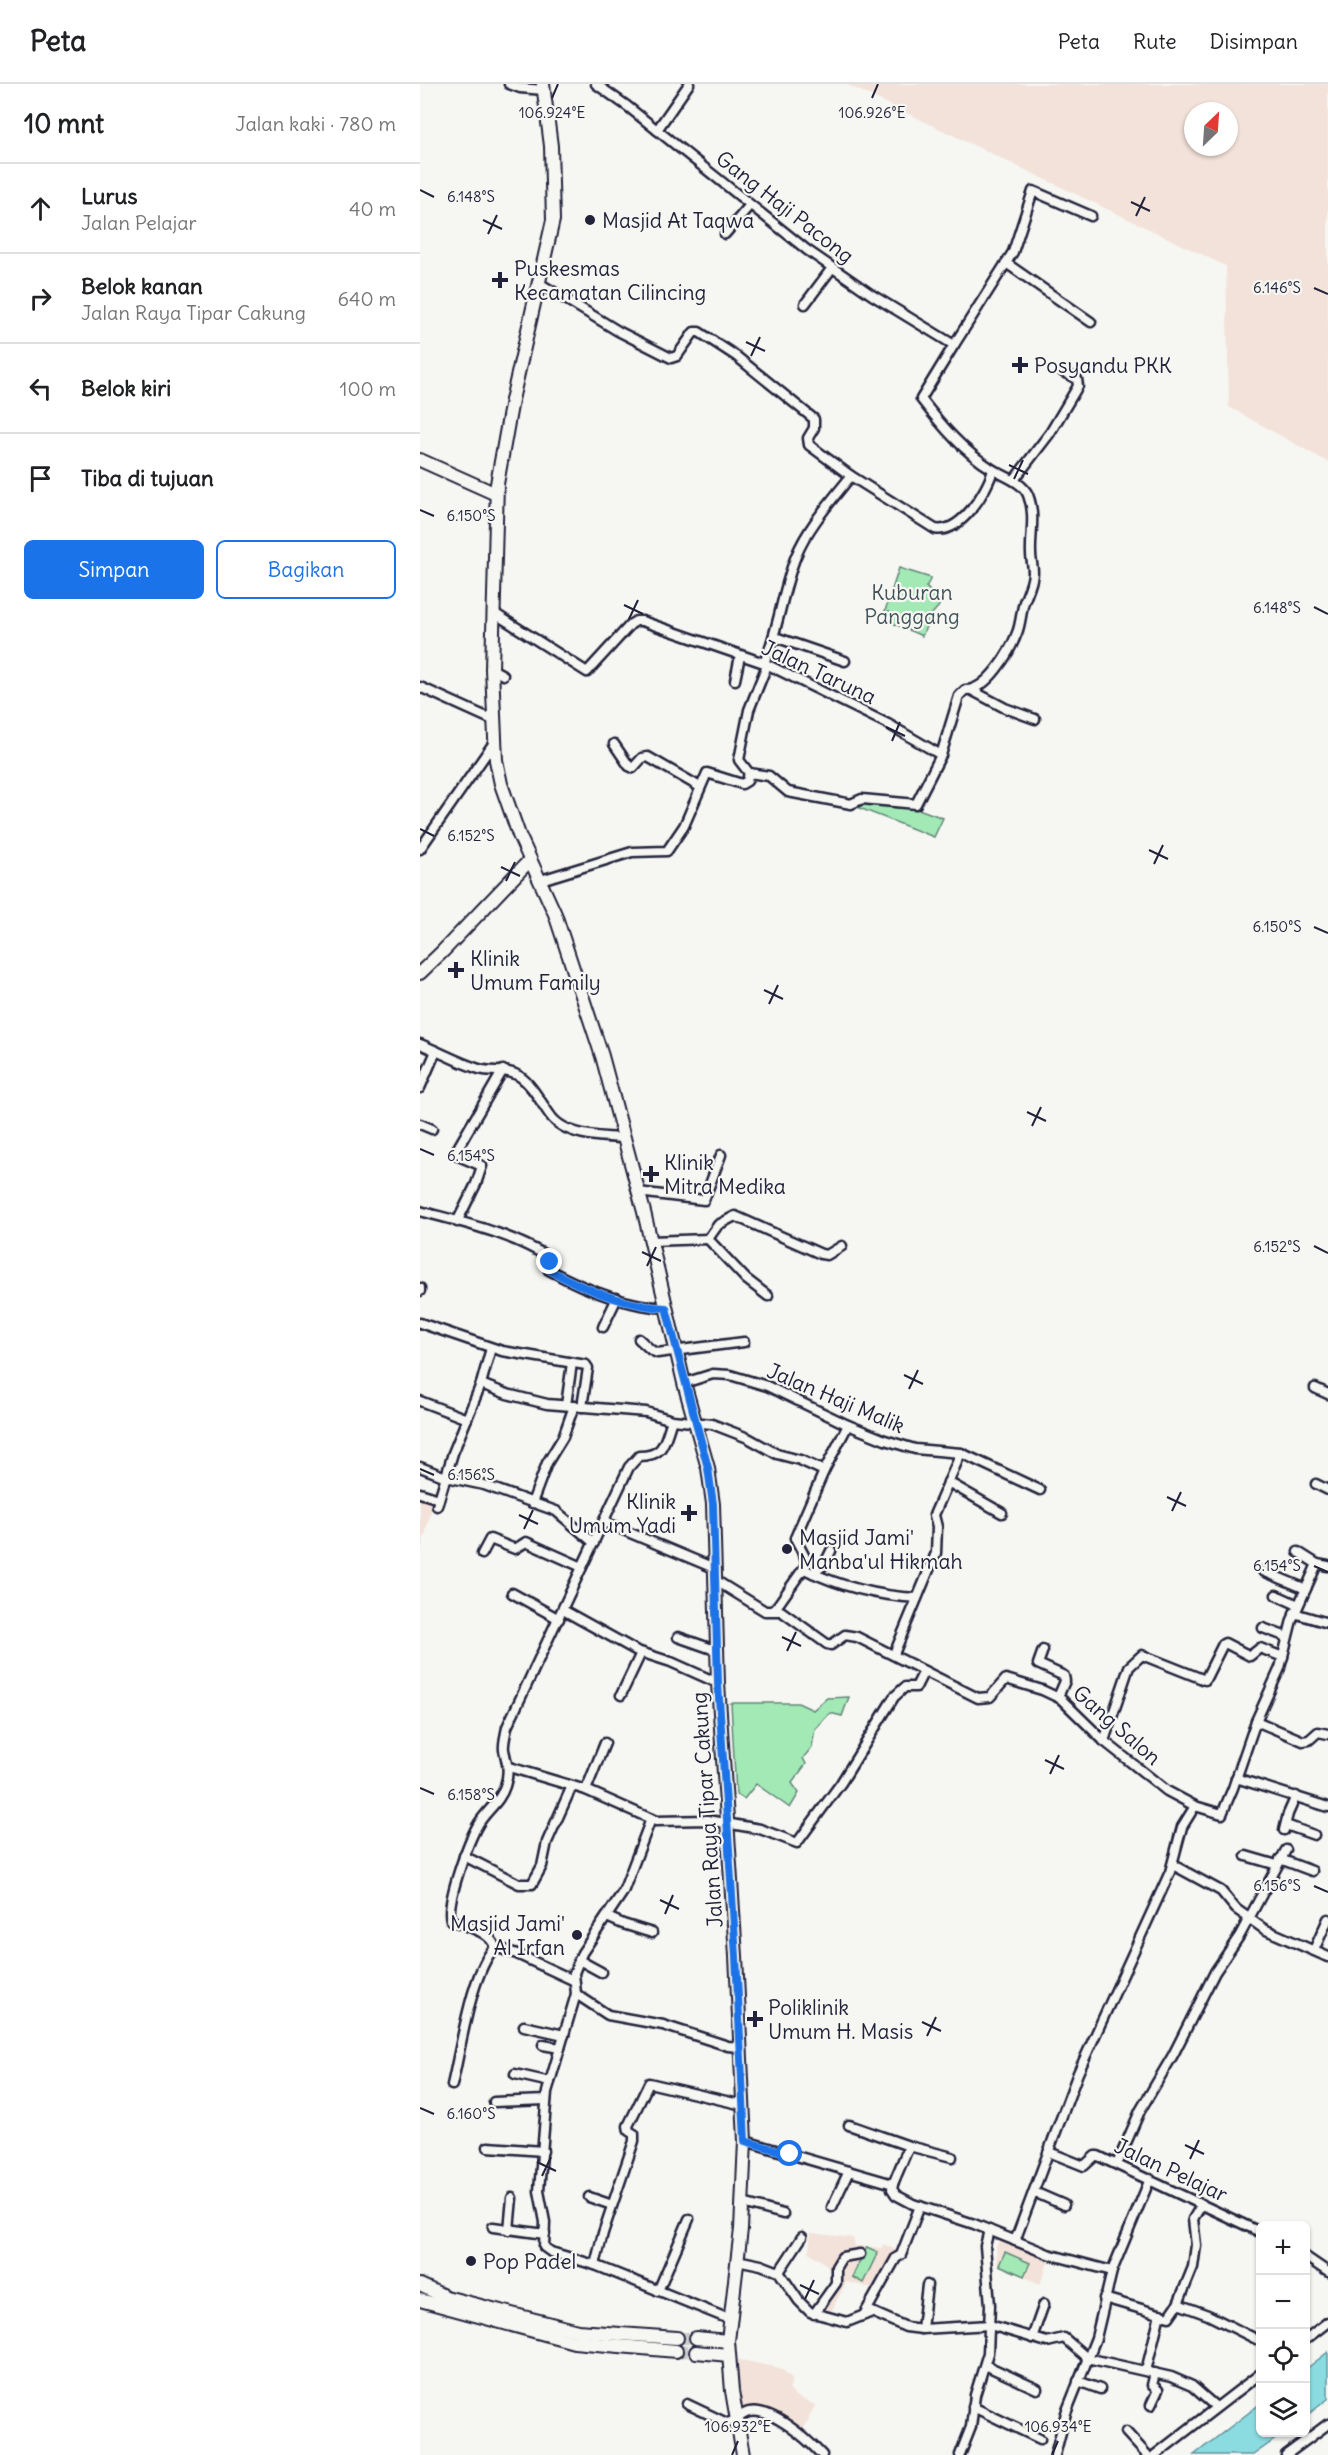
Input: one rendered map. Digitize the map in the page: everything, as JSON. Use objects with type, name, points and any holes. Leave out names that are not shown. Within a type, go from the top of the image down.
[{"type":"street","points":[[509,84],[520,88],[544,87]]},
{"type":"street","name":"Gang Haji Pacong","points":[[596,84],[832,268],[953,348]]},
{"type":"street","points":[[657,130],[689,84]]},
{"type":"street","name":"Jalan Raya Tipar Cakung","points":[[544,87],[551,147],[553,220],[512,400],[496,494],[494,613],[498,672],[493,720],[496,760],[501,784],[530,860],[555,914],[589,1010],[638,1192],[684,1383],[708,1468],[713,1504],[718,1683],[745,2141],[743,2203],[728,2341],[743,2455]]},
{"type":"street","points":[[973,691],[983,685],[1002,662],[1017,634],[1024,603],[1030,591],[1033,572],[1030,552],[1034,525],[1028,493],[1014,480],[993,470],[972,455],[946,431],[921,399],[1013,252],[1033,191],[1091,216]]},
{"type":"street","points":[[725,234],[750,205]]},
{"type":"street","points":[[1006,263],[1091,322]]},
{"type":"street","points":[[805,304],[832,268]]},
{"type":"street","points":[[539,283],[618,331],[671,358],[677,356],[694,332],[699,332],[736,356],[814,419],[814,428],[808,438],[809,445],[851,476],[939,530],[954,525],[967,516],[990,482],[993,470]]},
{"type":"street","points":[[1014,480],[1050,433],[1078,386],[1077,379],[1064,372]]},
{"type":"street","points":[[420,460],[496,494]]},
{"type":"street","points":[[851,476],[802,544],[787,586],[775,637],[749,710],[740,760],[749,773],[769,776],[788,792],[851,804],[862,798],[915,804],[941,755],[959,696],[965,690],[973,691],[1005,708],[1035,719]]},
{"type":"street","name":"Jalan Taruna","points":[[494,613],[554,649],[583,671],[591,669],[636,621],[642,621],[766,664],[888,724],[941,755]]},
{"type":"street","points":[[775,637],[845,661]]},
{"type":"street","points":[[735,680],[740,656]]},
{"type":"street","points":[[421,688],[493,720]]},
{"type":"street","points":[[420,849],[495,741]]},
{"type":"street","points":[[614,744],[629,766],[633,768],[645,756],[700,787]]},
{"type":"street","points":[[541,880],[632,852],[667,851],[684,826],[706,773],[742,784],[747,781],[749,773]]},
{"type":"street","points":[[420,973],[530,860]]},
{"type":"street","points":[[420,1044],[483,1070],[492,1072],[503,1070],[520,1076],[550,1116],[564,1126],[590,1135],[623,1138]]},
{"type":"street","points":[[420,1088],[436,1051]]},
{"type":"street","points":[[457,1222],[476,1184],[482,1166],[456,1155],[456,1151],[503,1070]]},
{"type":"street","points":[[420,1124],[432,1129]]},
{"type":"street","points":[[638,1192],[704,1200],[721,1155]]},
{"type":"street","points":[[420,1211],[525,1245],[550,1258],[548,1269],[550,1272],[640,1306],[666,1308]]},
{"type":"street","points":[[708,1239],[718,1225],[735,1216],[821,1254],[827,1255],[842,1246]]},
{"type":"street","points":[[650,1241],[708,1239],[746,1280],[768,1296]]},
{"type":"street","points":[[603,1327],[617,1298]]},
{"type":"street","points":[[420,1323],[491,1348],[586,1365],[588,1368],[563,1437],[547,1463],[532,1503]]},
{"type":"street","points":[[639,1339],[654,1352],[744,1342]]},
{"type":"street","points":[[420,1493],[438,1502],[481,1384],[491,1348]]},
{"type":"street","points":[[572,1363],[574,1406]]},
{"type":"street","name":"Jalan Haji Malik","points":[[684,1383],[713,1374],[730,1375],[767,1386],[848,1425],[903,1446],[961,1453],[1040,1490]]},
{"type":"street","points":[[481,1384],[507,1394],[547,1404],[646,1412],[672,1420],[723,1427],[777,1454],[800,1460],[824,1471]]},
{"type":"street","points":[[1315,1388],[1328,1394]]},
{"type":"street","points":[[420,1401],[467,1419]]},
{"type":"street","points":[[495,1947],[493,1940],[449,1918],[464,1856],[478,1825],[501,1798],[509,1767],[504,1748],[507,1727],[632,1462],[639,1456],[652,1456],[662,1449],[672,1420]]},
{"type":"street","points":[[775,1610],[804,1569],[805,1557],[795,1538],[824,1471],[848,1425]]},
{"type":"street","points":[[894,1654],[937,1551],[934,1515],[961,1453]]},
{"type":"street","points":[[420,1467],[446,1477],[484,1485],[563,1515],[594,1543]]},
{"type":"street","points":[[948,1482],[1002,1513]]},
{"type":"street","points":[[1316,1484],[1328,1490]]},
{"type":"street","name":"Gang Salon","points":[[604,1522],[715,1574],[765,1611],[781,1611],[827,1644],[831,1645],[847,1634],[894,1654],[978,1698],[990,1697],[1006,1679],[1058,1697],[1104,1741],[1167,1791],[1195,1806],[1221,1814],[1283,1657],[1296,1609],[1317,1564]]},
{"type":"street","points":[[482,1554],[490,1539],[515,1549],[526,1542],[582,1567]]},
{"type":"street","points":[[813,1573],[824,1565],[831,1551]]},
{"type":"street","points":[[1299,1552],[1317,1564],[1328,1566]]},
{"type":"street","points":[[804,1569],[832,1581],[892,1597],[917,1598]]},
{"type":"street","points":[[1263,1571],[1306,1589]]},
{"type":"street","points":[[512,1593],[559,1619]]},
{"type":"street","points":[[1276,1596],[1296,1609],[1328,1623]]},
{"type":"street","points":[[563,1610],[641,1653],[671,1662],[718,1683]]},
{"type":"street","points":[[1263,1628],[1287,1637]]},
{"type":"street","points":[[678,1637],[718,1651]]},
{"type":"street","points":[[1104,1741],[1129,1667],[1142,1655],[1205,1680],[1225,1643],[1250,1656],[1260,1648],[1283,1657]]},
{"type":"street","points":[[1043,1650],[1038,1664],[1064,1676],[1065,1681],[1058,1697]]},
{"type":"street","points":[[621,1695],[641,1653]]},
{"type":"street","points":[[509,1767],[586,1790],[661,1822],[699,1819],[760,1829],[794,1844],[799,1842],[842,1783],[894,1697],[905,1686],[916,1687],[924,1671]]},
{"type":"street","points":[[1256,1721],[1303,1741],[1309,1740],[1318,1732],[1328,1734]]},
{"type":"street","points":[[586,1790],[605,1743]]},
{"type":"street","points":[[1236,1778],[1328,1807]]},
{"type":"street","points":[[464,1856],[519,1884],[532,1884],[542,1866],[547,1842],[572,1786]]},
{"type":"street","points":[[1296,1796],[1285,1828],[1314,1835]]},
{"type":"street","points":[[1015,2241],[1086,2055],[1122,1982],[1173,1865],[1179,1834],[1195,1806]]},
{"type":"street","points":[[651,1819],[623,1892],[596,1930],[579,1960],[573,1980],[576,1994],[546,2100],[540,2198],[545,2222],[544,2247],[550,2252],[595,2265],[729,2319]]},
{"type":"street","points":[[1117,2164],[1140,2111],[1173,2055],[1215,1972],[1249,1920],[1278,1862],[1287,1850]]},
{"type":"street","points":[[1246,1856],[1312,1871]]},
{"type":"street","points":[[1173,1865],[1221,1891],[1236,1910],[1264,1929],[1328,1956]]},
{"type":"street","points":[[607,1917],[652,1932]]},
{"type":"street","points":[[1314,1950],[1328,1918]]},
{"type":"street","points":[[495,1947],[517,1954],[573,1980]]},
{"type":"street","points":[[452,2085],[477,1983],[484,1962],[495,1947]]},
{"type":"street","points":[[579,1960],[601,1972]]},
{"type":"street","points":[[576,1994],[608,2015],[663,2025],[728,2046],[740,2047]]},
{"type":"street","points":[[524,2026],[564,2035]]},
{"type":"street","points":[[543,2045],[560,2048]]},
{"type":"street","points":[[516,2074],[550,2082]]},
{"type":"street","points":[[595,2265],[634,2141],[634,2134],[629,2131],[628,2127],[651,2081],[743,2105]]},
{"type":"street","points":[[494,2102],[546,2100]]},
{"type":"street","points":[[849,2125],[909,2146],[952,2157]]},
{"type":"street","points":[[745,2141],[893,2184]]},
{"type":"street","points":[[909,2146],[893,2184],[892,2189],[896,2195],[1048,2254],[1112,2271]]},
{"type":"street","points":[[488,2147],[543,2151]]},
{"type":"street","name":"Jalan Pelajar","points":[[1048,2152],[1081,2166],[1088,2164],[1095,2156],[1117,2164],[1256,2230]]},
{"type":"street","points":[[832,2207],[849,2171]]},
{"type":"street","points":[[1055,2455],[1078,2381],[1096,2338],[1112,2271],[1150,2179]]},
{"type":"street","points":[[1034,2192],[1064,2205]]},
{"type":"street","points":[[589,2197],[612,2205]]},
{"type":"street","points":[[510,2230],[512,2198]]},
{"type":"street","points":[[743,2203],[783,2214]]},
{"type":"street","points":[[1104,2298],[1172,2317],[1193,2267],[1196,2245],[1193,2219],[1202,2204]]},
{"type":"street","points":[[864,2315],[896,2258],[901,2255],[920,2206]]},
{"type":"street","points":[[658,2291],[689,2218]]},
{"type":"street","points":[[493,2227],[545,2234]]},
{"type":"street","points":[[960,2455],[971,2427],[973,2407],[988,2353],[990,2325],[985,2246],[989,2230]]},
{"type":"street","points":[[779,2272],[802,2237]]},
{"type":"street","points":[[814,2314],[836,2283],[836,2267],[842,2257],[860,2254]]},
{"type":"street","points":[[738,2260],[779,2272],[806,2309],[814,2314],[847,2322],[872,2312],[901,2326],[922,2329],[990,2325],[1047,2342],[1058,2338],[1067,2339],[1087,2358],[1172,2377],[1198,2389],[1216,2408]]},
{"type":"street","points":[[1310,2260],[1328,2272]]},
{"type":"street","points":[[420,2285],[446,2297],[578,2331],[676,2351]]},
{"type":"street","points":[[922,2329],[927,2285]]},
{"type":"street","points":[[420,2300],[574,2342],[677,2337]]},
{"type":"street","points":[[1032,2338],[1044,2304]]},
{"type":"street","points":[[1178,2304],[1208,2315],[1256,2339]]},
{"type":"street","points":[[1151,2405],[1158,2390],[1152,2385],[1150,2372],[1160,2314]]},
{"type":"street","points":[[1310,2335],[1328,2322]]},
{"type":"street","points":[[696,2338],[728,2341]]},
{"type":"street","points":[[696,2352],[729,2355]]},
{"type":"street","points":[[985,2365],[1037,2389]]},
{"type":"street","points":[[1155,2455],[1256,2377]]},
{"type":"street","points":[[1078,2381],[1100,2389]]},
{"type":"street","points":[[687,2404],[727,2423],[748,2412],[768,2416],[795,2429],[822,2455]]},
{"type":"street","points":[[973,2407],[1040,2439]]},
{"type":"street","points":[[1286,2455],[1328,2424]]},
{"type":"street","points":[[1126,2432],[1148,2455]]},
{"type":"shaded area","points":[[846,84],[1328,84],[1328,462],[1229,407],[1226,266]]},
{"type":"shaded area","points":[[420,1495],[434,1499],[420,1554]]},
{"type":"shaded area","points":[[811,2233],[853,2238],[855,2246],[881,2248],[884,2244],[898,2251],[877,2289],[846,2282],[830,2314],[813,2309],[836,2276],[828,2266],[809,2252]]},
{"type":"shaded area","points":[[1001,2237],[1049,2260],[1040,2284],[997,2264],[996,2247]]},
{"type":"shaded area","points":[[736,2359],[780,2368],[793,2379],[789,2389],[795,2396],[815,2405],[803,2431],[760,2411],[740,2411]]},
{"type":"green space","name":"Kuburan Panggang","points":[[899,568],[931,578],[926,587],[933,594],[939,606],[931,615],[922,636],[890,622],[892,613],[885,611]]},
{"type":"green space","points":[[864,801],[913,807],[943,818],[934,837],[854,806]]},
{"type":"green space","points":[[849,1697],[842,1716],[830,1713],[815,1729],[812,1747],[803,1758],[806,1764],[792,1783],[799,1793],[790,1808],[756,1784],[744,1799],[736,1794],[731,1703],[798,1703],[813,1710],[827,1698]]},
{"type":"green space","points":[[867,2247],[878,2252],[863,2283],[852,2277]]},
{"type":"green space","points":[[1005,2252],[1030,2263],[1024,2276],[999,2265]]},
{"type":"water","points":[[1328,2352],[1328,2399],[1310,2413],[1310,2383],[1310,2366]]},
{"type":"water","points":[[1256,2407],[1256,2437],[1278,2437],[1253,2455],[1194,2455]]},
{"type":"tunnel","points":[[677,2338],[696,2338]]},
{"type":"tunnel","points":[[676,2351],[696,2352]]},
{"type":"place","name":"Masjid At Taqwa","points":[[590,220]]},
{"type":"place","name":"Puskesmas Kecamatan Cilincing","points":[[500,280]]},
{"type":"place","name":"Posyandu PKK","points":[[1020,365]]},
{"type":"place","name":"Klinik Umum Family","points":[[456,970]]},
{"type":"place","name":"Klinik Mitra Medika","points":[[651,1174]]},
{"type":"place","name":"Klinik Umum Yadi","points":[[689,1513]]},
{"type":"place","name":"Masjid Jami' Manba'ul Hikmah","points":[[787,1549]]},
{"type":"place","name":"Masjid Jami' Al Irfan","points":[[577,1935]]},
{"type":"place","name":"Poliklinik Umum H. Masis","points":[[755,2019]]},
{"type":"place","name":"Pop Padel","points":[[471,2261]]},
{"type":"route","points":[[550,1262],[549,1270],[578,1283],[636,1305],[666,1308],[708,1468],[713,1504],[718,1683],[736,1956],[745,2141],[790,2154]]}]
